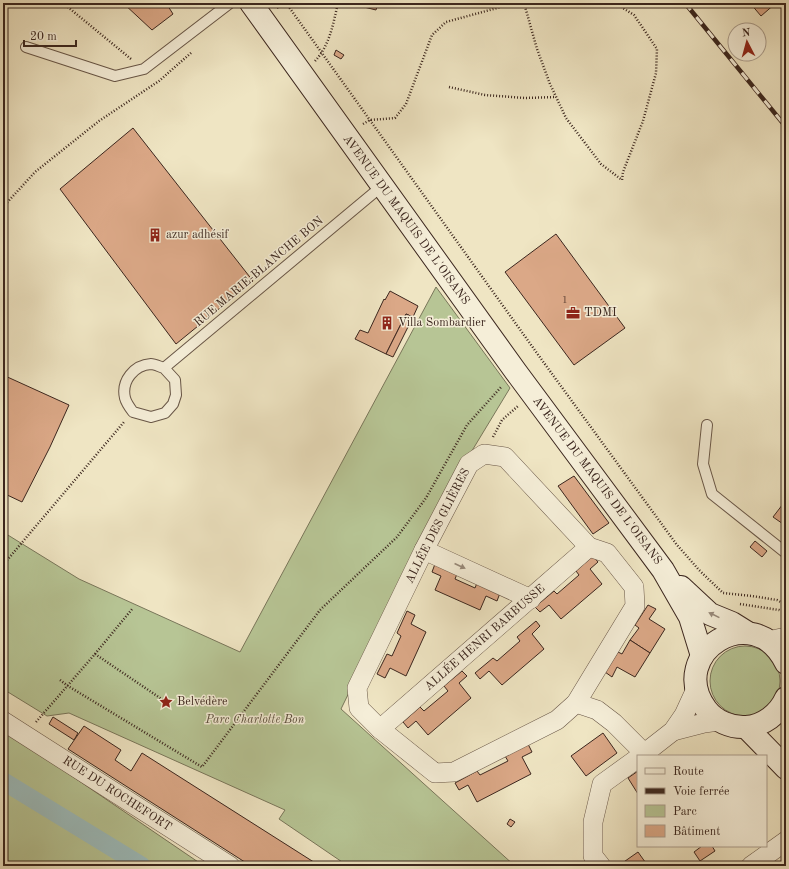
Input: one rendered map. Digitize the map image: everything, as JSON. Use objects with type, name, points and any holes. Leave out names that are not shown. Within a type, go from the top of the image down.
[{"type":"street","name":"AVENUE DU MAQUIS DE L'OISANS","points":[[251,3],[310,63],[355,130],[376,191],[516,372],[663,570],[690,617],[702,656]]},
{"type":"street","name":"ALLÉE DES GLIÈRES","points":[[491,455],[484,454],[470,464],[424,550],[356,688],[359,708],[380,729],[435,773],[454,772],[557,720],[576,703],[635,606],[634,587],[607,553],[589,547]]},
{"type":"street","points":[[491,455],[505,458],[589,547]]},
{"type":"street","name":"ALLÉE HENRI BARBUSSE","points":[[380,729],[589,547]]},
{"type":"street","points":[[424,550],[530,599]]},
{"type":"street","name":"AVENUE DU MAQUIS DE L'OISANS","points":[[663,570],[710,614],[732,623],[748,633],[777,639]]},
{"type":"street","points":[[748,633],[730,634],[714,642],[702,656],[697,666],[695,678],[696,689],[701,702],[708,713],[719,721],[732,726],[746,727],[762,723],[776,714],[786,701]]},
{"type":"street","points":[[777,639],[786,663]]},
{"type":"street","points":[[642,755],[673,731],[684,715],[696,689]]},
{"type":"street","points":[[576,703],[597,710],[614,723],[640,755]]},
{"type":"street","name":"RUE DU ROCHEFORT","points":[[3,721],[230,866]]},
{"type":"street","points":[[673,731],[704,723],[719,721]]},
{"type":"street","points":[[746,727],[786,768]]},
{"type":"street","points":[[601,866],[593,856],[593,822],[602,784],[637,759]]},
{"type":"street","points":[[751,866],[786,841]]},
{"type":"lane","points":[[26,47],[115,76],[144,69],[230,3]]},
{"type":"lane","name":"RUE MARIE-BLANCHE BON","points":[[164,368],[376,191]]},
{"type":"lane","points":[[152,364],[164,368],[175,380],[176,395],[173,404],[165,413],[152,417],[133,412],[125,398],[125,384],[131,373],[139,367],[152,364]]},
{"type":"lane","points":[[707,425],[703,464],[712,494],[786,554]]},
{"type":"path","points":[[63,3],[160,81]]},
{"type":"path","points":[[274,3],[282,14]]},
{"type":"path","points":[[286,3],[552,374],[673,539],[695,565],[723,593],[777,600],[786,605]]},
{"type":"path","points":[[310,63],[323,53],[329,42],[338,3]]},
{"type":"path","points":[[355,130],[370,120],[394,118],[406,104],[432,35],[446,22],[508,5],[510,3]]},
{"type":"path","points":[[524,3],[536,49],[566,118],[601,164],[622,180],[623,172],[643,121],[656,73],[657,49],[634,14],[615,3]]},
{"type":"path","points":[[3,207],[35,172],[99,121],[160,81],[194,50]]},
{"type":"path","points":[[450,87],[485,94],[525,98],[556,97]]},
{"type":"path","points":[[355,130],[358,118]]},
{"type":"path","points":[[355,130],[368,130]]},
{"type":"path","points":[[60,680],[202,767],[320,610],[397,537],[426,498],[467,425],[503,385]]},
{"type":"path","points":[[491,455],[493,438],[502,420],[523,401]]},
{"type":"path","points":[[3,565],[133,412]]},
{"type":"path","points":[[737,604],[779,610],[786,613]]},
{"type":"path","points":[[24,735],[68,686],[133,608]]},
{"type":"path","points":[[95,654],[166,702]]},
{"type":"green space","name":"Parc Charlotte Bon","points":[[436,287],[510,388],[470,454],[394,600],[341,709],[515,866],[348,866],[279,819],[285,810],[69,713],[47,716],[3,689],[3,532],[79,579],[240,652]]},
{"type":"green space","points":[[745,646],[758,649],[770,656],[777,668],[780,681],[777,694],[770,706],[758,713],[745,716],[732,713],[720,706],[713,694],[710,681],[713,668],[720,656],[732,649]]},
{"type":"green space","points":[[3,729],[204,866],[3,866]]},
{"type":"building","points":[[123,3],[166,3],[173,14],[152,30]]},
{"type":"building","points":[[365,3],[378,3],[376,10],[364,7]]},
{"type":"building","points":[[750,3],[776,3],[761,16]]},
{"type":"building","points":[[336,50],[344,55],[341,59],[334,55]]},
{"type":"building","name":"azur adhésif","points":[[133,128],[253,281],[176,344],[60,189]]},
{"type":"building","points":[[556,234],[625,328],[574,365],[505,272]]},
{"type":"building","name":"Villa Sombardier","points":[[390,291],[418,306],[413,317],[406,314],[386,354],[355,339],[360,330],[368,333],[384,299],[385,300]]},
{"type":"building","points":[[406,314],[413,317],[393,357],[386,354]]},
{"type":"building","points":[[3,375],[69,405],[50,447],[22,502],[3,493]]},
{"type":"building","points":[[574,476],[609,523],[593,534],[558,486]]},
{"type":"building","points":[[786,500],[786,526],[773,517]]},
{"type":"building","points":[[755,541],[767,551],[762,557],[750,547]]},
{"type":"building","points":[[593,556],[598,562],[590,569],[602,584],[561,619],[549,605],[540,612],[535,607],[554,591],[557,594],[579,575],[576,571]]},
{"type":"building","points":[[435,564],[457,574],[455,579],[475,588],[477,583],[500,593],[497,601],[486,596],[480,610],[435,590],[441,576],[432,572]]},
{"type":"building","points":[[648,605],[656,609],[649,619],[665,629],[650,653],[630,640],[639,628],[635,625]]},
{"type":"building","points":[[407,611],[415,615],[411,624],[426,632],[406,676],[390,668],[385,678],[377,674],[387,654],[392,656],[401,636],[397,633]]},
{"type":"building","points":[[536,621],[540,626],[532,634],[544,649],[502,685],[489,671],[480,679],[475,673],[493,658],[497,661],[520,641],[517,637]]},
{"type":"building","points":[[630,640],[650,653],[635,677],[617,667],[612,677],[605,672],[618,652],[622,654]]},
{"type":"building","points":[[462,671],[467,676],[459,683],[471,698],[428,735],[416,721],[408,728],[403,722],[420,707],[424,711],[448,691],[444,686]]},
{"type":"building","points":[[53,717],[78,733],[74,740],[49,724]]},
{"type":"building","points":[[84,726],[121,750],[115,760],[131,771],[142,753],[320,866],[251,866],[68,749]]},
{"type":"building","points":[[603,733],[617,753],[586,776],[571,756]]},
{"type":"building","points":[[528,744],[532,752],[522,757],[531,774],[477,802],[468,785],[459,790],[455,783],[477,771],[480,775],[508,761],[505,756]]},
{"type":"building","points":[[637,772],[637,792],[628,778]]},
{"type":"building","points":[[510,819],[515,822],[511,827],[507,824]]},
{"type":"building","points":[[701,847],[713,847],[715,851],[700,861],[694,852]]},
{"type":"building","points":[[638,852],[648,866],[618,866]]},
{"type":"waterway","points":[[3,781],[142,866]]},
{"type":"railway","points":[[685,3],[786,127]]},
{"type":"place","name":"azur adhésif","points":[[155,235]]},
{"type":"place","name":"TDMI","points":[[573,313]]},
{"type":"place","name":"Villa Sombardier","points":[[387,323]]},
{"type":"place","name":"Belvédère","points":[[166,702]]}]
